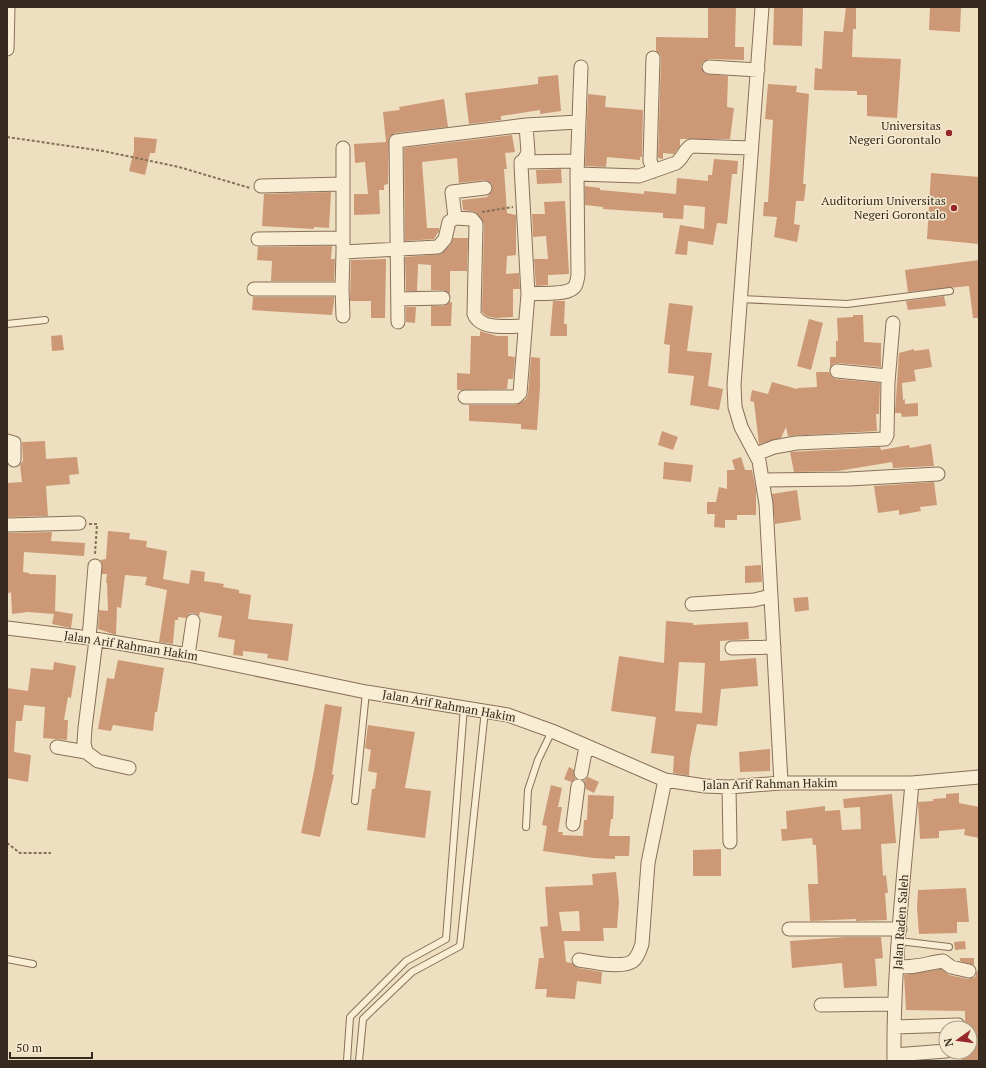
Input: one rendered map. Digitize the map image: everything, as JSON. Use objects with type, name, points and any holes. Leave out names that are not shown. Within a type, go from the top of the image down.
[{"type":"street","points":[[7,49],[8,7]]},
{"type":"street","points":[[762,7],[758,70],[750,148],[734,384],[736,407],[741,427],[756,454],[763,480],[781,784]]},
{"type":"street","points":[[653,58],[650,161],[654,171]]},
{"type":"street","points":[[528,294],[566,292],[573,289],[576,284],[578,275],[577,161],[581,67]]},
{"type":"street","points":[[709,67],[758,70]]},
{"type":"street","points":[[398,322],[397,139],[526,125],[578,122]]},
{"type":"street","points":[[465,397],[516,397],[519,395],[528,294],[524,206],[520,184],[522,162],[528,153],[526,125]]},
{"type":"street","points":[[577,174],[639,176],[680,160],[687,149],[691,146],[750,148]]},
{"type":"street","points":[[343,148],[343,316]]},
{"type":"street","points":[[522,162],[577,161]]},
{"type":"street","points":[[256,187],[343,184]]},
{"type":"street","points":[[460,218],[452,192],[485,188]]},
{"type":"street","points":[[343,252],[438,246],[446,239],[450,222],[460,218],[472,218],[476,224],[474,314],[477,320],[485,325],[525,326]]},
{"type":"street","points":[[258,239],[343,238]]},
{"type":"street","points":[[254,289],[342,289]]},
{"type":"street","points":[[398,299],[443,298]]},
{"type":"street","points":[[756,454],[774,447],[796,442],[885,439],[887,435],[888,376],[893,322]]},
{"type":"street","points":[[837,371],[888,376]]},
{"type":"street","points":[[7,441],[14,443],[14,460]]},
{"type":"street","points":[[763,480],[849,479],[938,474]]},
{"type":"street","points":[[7,525],[79,523]]},
{"type":"street","points":[[86,752],[84,743],[93,639],[95,566]]},
{"type":"street","points":[[692,604],[754,600],[771,596]]},
{"type":"street","points":[[188,655],[193,621]]},
{"type":"street","name":"Jalan Arif Rahman Hakim","points":[[7,628],[93,639],[188,655],[366,692],[485,710],[525,720],[665,780],[705,786],[729,787],[781,784],[912,783],[979,777]]},
{"type":"street","points":[[732,648],[774,647]]},
{"type":"street","points":[[57,747],[86,752],[98,761],[129,768]]},
{"type":"street","points":[[573,824],[579,779],[586,747]]},
{"type":"street","points":[[579,960],[620,965],[634,960],[639,952],[642,944],[648,863],[665,780]]},
{"type":"street","name":"Jalan Raden Saleh","points":[[894,1058],[894,1027],[899,935],[912,783]]},
{"type":"street","points":[[729,787],[730,842]]},
{"type":"street","points":[[789,929],[899,935]]},
{"type":"street","points":[[897,966],[912,968],[925,963],[942,961],[951,967],[969,971]]},
{"type":"street","points":[[821,1005],[895,1004]]},
{"type":"street","points":[[894,1027],[938,1026]]},
{"type":"street","points":[[894,1058],[938,1052]]},
{"type":"lane","points":[[740,299],[847,304],[950,291]]},
{"type":"lane","points":[[7,324],[45,320]]},
{"type":"lane","points":[[355,801],[366,692]]},
{"type":"lane","points":[[347,1061],[350,1017],[406,961],[446,939],[464,707]]},
{"type":"lane","points":[[359,1061],[362,1019],[412,972],[460,946],[485,710]]},
{"type":"lane","points":[[526,826],[528,790],[538,760],[552,731]]},
{"type":"lane","points":[[899,935],[949,947]]},
{"type":"lane","points":[[7,959],[33,964]]},
{"type":"path","points":[[7,137],[103,151],[179,167],[256,187]]},
{"type":"path","points":[[460,218],[479,212],[524,206]]},
{"type":"path","points":[[79,523],[97,524],[95,566]]},
{"type":"path","points":[[7,843],[20,853],[51,853]]},
{"type":"building","points":[[708,7],[736,7],[735,47],[744,47],[744,60],[709,59],[703,62],[701,66],[705,74],[728,76],[727,107],[734,108],[730,139],[680,139],[680,146],[674,154],[663,153],[663,159],[658,158],[661,58],[660,54],[656,51],[656,37],[708,38]]},
{"type":"building","points":[[774,7],[803,7],[802,46],[773,45]]},
{"type":"building","points":[[846,7],[856,7],[856,29],[853,29],[852,57],[901,59],[897,118],[867,116],[867,95],[857,95],[857,91],[814,90],[815,68],[822,69],[824,31],[843,32]]},
{"type":"building","points":[[930,7],[961,7],[960,32],[929,30]]},
{"type":"building","points":[[558,75],[561,111],[540,114],[540,110],[501,116],[501,120],[469,124],[465,93],[538,84],[538,77]]},
{"type":"building","points":[[768,84],[797,86],[796,92],[809,94],[803,184],[806,184],[804,201],[796,201],[794,224],[800,225],[797,242],[774,237],[777,217],[763,216],[764,202],[768,202],[773,120],[765,119]]},
{"type":"building","points":[[588,94],[606,96],[605,107],[643,110],[642,157],[640,157],[640,160],[607,157],[606,167],[585,166]]},
{"type":"building","points":[[444,99],[448,127],[395,133],[389,137],[388,184],[384,185],[384,190],[379,190],[380,214],[354,215],[354,194],[368,194],[365,162],[355,163],[354,144],[386,142],[383,112],[400,110],[399,107]]},
{"type":"building","points":[[512,135],[515,152],[505,153],[507,169],[504,169],[507,213],[516,215],[516,255],[507,256],[506,274],[519,273],[520,289],[513,289],[513,317],[496,318],[486,316],[482,312],[484,224],[476,212],[463,210],[462,200],[487,197],[492,191],[492,184],[484,180],[459,183],[457,158],[422,162],[427,228],[439,228],[439,231],[434,239],[405,241],[404,148]]},
{"type":"building","points":[[134,137],[157,139],[155,153],[150,153],[145,175],[129,171],[134,151]]},
{"type":"building","points":[[714,159],[738,161],[737,174],[732,174],[727,224],[717,223],[713,245],[688,241],[687,255],[675,254],[680,225],[704,229],[705,207],[684,205],[683,219],[663,218],[663,213],[603,209],[603,207],[585,205],[585,186],[600,188],[600,190],[644,194],[644,191],[676,194],[677,178],[708,181],[708,175],[712,175]]},
{"type":"building","points":[[561,169],[562,183],[537,184],[536,170]]},
{"type":"building","name":"Auditorium Universitas Negeri Gorontalo","points":[[931,173],[979,177],[979,244],[927,239]]},
{"type":"building","points":[[331,192],[329,228],[314,227],[314,229],[262,226],[264,194]]},
{"type":"building","points":[[565,201],[569,274],[548,275],[548,285],[536,286],[534,259],[548,259],[546,236],[533,237],[532,214],[545,214],[544,202]]},
{"type":"building","points":[[453,238],[468,238],[467,271],[450,271],[450,294],[443,290],[431,290],[431,265],[418,264],[417,291],[406,291],[405,257],[441,254],[451,244]]},
{"type":"building","points":[[332,246],[331,259],[335,259],[334,281],[271,281],[272,261],[257,260],[258,247]]},
{"type":"building","points":[[386,259],[385,318],[371,318],[371,301],[350,301],[351,260]]},
{"type":"building","points":[[979,260],[979,318],[973,318],[969,286],[908,292],[905,270]]},
{"type":"building","points":[[944,296],[946,306],[908,310],[906,301]]},
{"type":"building","points":[[253,297],[334,297],[334,301],[332,315],[252,310]]},
{"type":"building","points":[[553,301],[565,301],[564,324],[567,324],[567,336],[550,336]]},
{"type":"building","points":[[452,302],[451,326],[431,326],[431,306],[444,306]]},
{"type":"building","points":[[669,303],[693,306],[687,351],[712,353],[708,386],[723,389],[719,410],[690,405],[694,376],[668,373],[670,345],[664,344]]},
{"type":"building","points":[[406,307],[416,307],[415,323],[406,322]]},
{"type":"building","points":[[853,315],[863,315],[864,342],[881,343],[881,367],[838,363],[833,364],[830,368],[830,357],[836,357],[836,341],[838,341],[837,318],[853,317]]},
{"type":"building","points":[[809,319],[823,323],[811,370],[797,366]]},
{"type":"building","points":[[480,331],[497,336],[508,336],[508,356],[515,357],[513,379],[508,379],[507,389],[457,390],[457,373],[470,374],[471,336],[480,336]]},
{"type":"building","points":[[62,335],[64,350],[52,351],[51,336]]},
{"type":"building","points":[[914,349],[914,351],[929,349],[932,367],[914,370],[916,381],[902,383],[903,400],[905,399],[905,404],[918,403],[918,416],[902,417],[901,413],[895,413],[899,353]]},
{"type":"building","points":[[531,357],[540,358],[540,387],[537,430],[521,429],[521,424],[469,421],[469,405],[516,405],[526,399],[528,394]]},
{"type":"building","points":[[816,372],[829,372],[832,377],[836,379],[880,383],[879,414],[876,414],[877,431],[788,436],[786,427],[781,438],[759,444],[754,402],[750,401],[752,390],[768,394],[772,382],[797,389],[817,387]]},
{"type":"building","points":[[662,431],[678,437],[673,450],[658,445]]},
{"type":"building","points":[[45,441],[46,459],[77,457],[79,474],[69,475],[70,484],[46,486],[48,516],[7,517],[7,483],[22,482],[20,465],[23,461],[22,442]]},
{"type":"building","points":[[931,444],[934,466],[893,468],[892,462],[838,471],[794,472],[790,452],[880,447],[881,450],[909,445],[910,448]]},
{"type":"building","points":[[741,457],[745,470],[752,470],[756,490],[756,515],[737,515],[737,520],[725,520],[725,528],[714,527],[715,514],[707,514],[707,502],[716,502],[719,487],[727,489],[727,470],[735,470],[732,460]]},
{"type":"building","points":[[664,462],[693,465],[691,482],[663,479]]},
{"type":"building","points":[[934,482],[937,505],[920,507],[921,511],[899,515],[899,510],[878,513],[874,486]]},
{"type":"building","points":[[797,490],[801,520],[775,524],[772,494]]},
{"type":"building","points":[[108,531],[130,533],[129,539],[147,541],[146,547],[167,551],[163,579],[189,584],[191,570],[205,572],[204,581],[224,584],[223,587],[239,590],[239,593],[251,595],[248,619],[293,624],[288,661],[267,658],[268,654],[243,651],[243,656],[233,655],[235,640],[218,637],[222,616],[200,612],[199,616],[195,613],[190,613],[186,618],[178,617],[178,620],[175,620],[173,644],[159,642],[167,590],[145,585],[147,577],[125,575],[121,608],[117,607],[116,635],[98,629],[99,610],[108,611],[106,583],[107,574],[102,574],[102,563],[100,560],[106,559]]},
{"type":"building","points":[[52,532],[51,541],[85,543],[84,556],[24,552],[23,572],[29,574],[56,575],[55,611],[73,614],[71,628],[52,624],[54,614],[28,612],[12,614],[11,592],[7,594],[7,533]]},
{"type":"building","points":[[761,565],[762,582],[745,583],[745,566]]},
{"type":"building","points":[[808,597],[809,610],[795,612],[793,598]]},
{"type":"building","points":[[666,621],[693,623],[693,625],[748,622],[749,639],[720,641],[720,661],[756,658],[758,686],[721,689],[717,726],[697,724],[690,758],[689,776],[673,773],[674,756],[651,753],[656,717],[611,711],[619,656],[664,663]],"holes":[[[679,662],[705,663],[702,713],[675,711]]]},
{"type":"building","points":[[118,660],[164,668],[157,712],[155,712],[153,731],[113,725],[111,731],[98,729],[107,678],[114,679]]},
{"type":"building","points":[[54,662],[76,666],[71,698],[68,697],[64,720],[68,720],[67,740],[43,738],[45,707],[24,705],[22,721],[16,721],[14,752],[31,755],[28,782],[7,778],[7,688],[28,691],[31,668],[53,670]]},
{"type":"building","points":[[325,704],[342,707],[332,774],[334,775],[320,837],[301,833],[314,771]]},
{"type":"building","points":[[368,725],[415,732],[405,788],[431,791],[425,838],[367,830],[372,789],[375,789],[377,773],[368,771],[371,750],[365,748]]},
{"type":"building","points":[[770,749],[770,771],[740,772],[739,752]]},
{"type":"building","points":[[569,767],[574,770],[575,779],[571,782],[564,779]]},
{"type":"building","points":[[588,777],[599,782],[594,793],[586,789],[584,781]]},
{"type":"building","points":[[551,785],[562,788],[558,807],[562,807],[558,832],[563,832],[562,835],[583,836],[584,820],[587,820],[588,795],[614,796],[613,819],[611,819],[609,836],[630,836],[629,856],[615,856],[615,859],[593,858],[543,851],[547,826],[542,825]]},
{"type":"building","points":[[959,793],[959,803],[979,807],[979,838],[964,835],[965,829],[939,831],[939,838],[920,839],[918,802],[933,801],[933,799],[946,798],[946,794]]},
{"type":"building","points":[[892,794],[896,843],[881,844],[883,876],[886,875],[888,893],[885,893],[887,920],[856,921],[856,919],[810,921],[808,884],[818,884],[816,845],[813,845],[812,838],[782,841],[781,829],[787,829],[786,811],[825,806],[825,811],[840,810],[842,830],[861,829],[860,807],[844,808],[843,799]]},
{"type":"building","points":[[721,849],[721,876],[693,876],[693,850]]},
{"type":"building","points":[[616,872],[619,902],[617,928],[603,928],[604,941],[564,941],[566,962],[572,963],[578,968],[602,972],[601,984],[577,981],[575,999],[546,997],[547,989],[535,989],[539,958],[544,958],[540,927],[548,926],[545,887],[593,885],[592,874]],"holes":[[[579,911],[580,931],[562,931],[559,912]]]},
{"type":"building","points":[[966,888],[969,922],[957,922],[957,933],[919,934],[917,908],[918,890]]},
{"type":"building","points":[[846,937],[881,937],[883,958],[875,959],[877,986],[844,988],[842,963],[792,968],[790,941]]},
{"type":"building","points":[[965,941],[966,949],[955,950],[954,942]]},
{"type":"building","points":[[960,958],[974,958],[974,965],[960,961]]},
{"type":"building","points":[[941,969],[949,975],[968,979],[975,977],[977,971],[979,971],[979,1061],[962,1061],[978,1060],[978,1020],[965,1020],[965,1011],[906,1010],[904,975]]},
{"type":"place","name":"Universitas Negeri Gorontalo","points":[[949,133]]},
{"type":"place","name":"Auditorium Universitas Negeri Gorontalo","points":[[954,208]]}]
